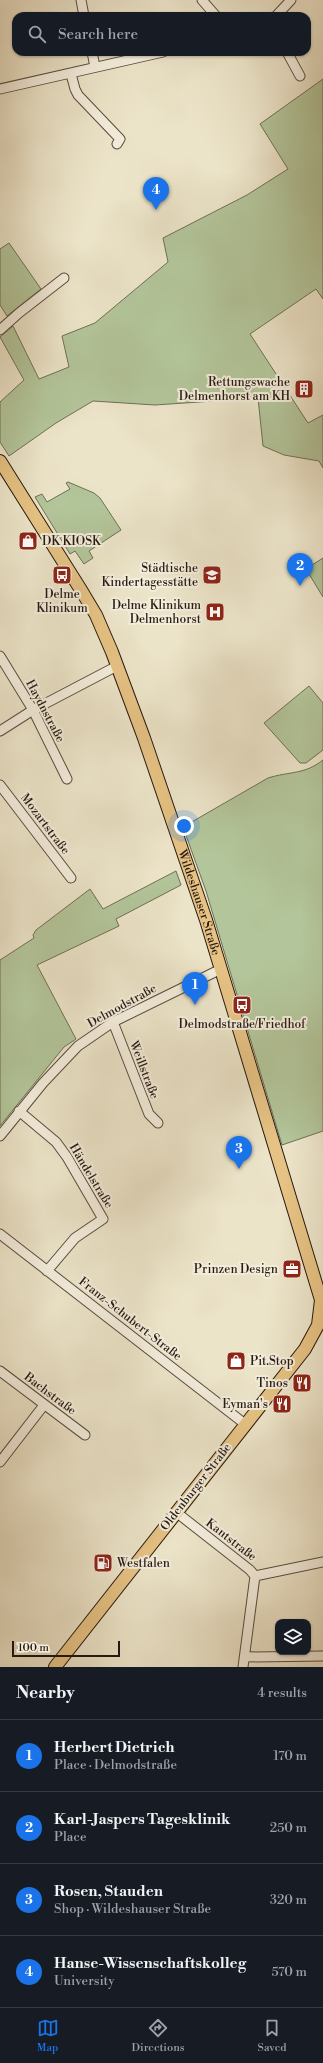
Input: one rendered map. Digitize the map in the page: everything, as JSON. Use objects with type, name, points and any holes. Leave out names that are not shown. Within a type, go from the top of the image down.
[{"type":"main road","name":"Wildeshauser Straße","points":[[0,461],[96,615],[117,666],[144,738],[221,968],[260,1102],[297,1216],[322,1300]]},
{"type":"main road","name":"Oldenburger Straße","points":[[55,1667],[305,1349],[313,1337],[321,1318],[322,1300]]},
{"type":"street","points":[[81,0],[83,12]]},
{"type":"street","points":[[202,0],[212,12]]},
{"type":"street","points":[[280,12],[291,0]]},
{"type":"street","points":[[93,56],[95,68]]},
{"type":"street","points":[[0,89],[146,56]]},
{"type":"street","points":[[289,56],[300,76]]},
{"type":"street","points":[[71,74],[78,95],[120,139],[117,144]]},
{"type":"street","points":[[0,330],[19,313],[64,278]]},
{"type":"street","name":"Haydnstraße","points":[[0,656],[33,710],[67,779]]},
{"type":"street","points":[[0,731],[33,710],[117,666]]},
{"type":"street","name":"Mozartstraße","points":[[0,784],[71,878]]},
{"type":"street","name":"Delmodstraße","points":[[0,1136],[20,1111],[78,1046],[113,1022],[221,968]]},
{"type":"street","name":"Weillstraße","points":[[113,1022],[149,1114],[158,1124]]},
{"type":"street","name":"Händelstraße","points":[[20,1111],[56,1142],[67,1157],[103,1219],[75,1238],[47,1271]]},
{"type":"street","name":"Franz-Schubert-Straße","points":[[0,1234],[245,1424]]},
{"type":"street","name":"Bachstraße","points":[[0,1371],[85,1435]]},
{"type":"street","points":[[0,1462],[44,1405]]},
{"type":"street","name":"Kantstraße","points":[[176,1512],[250,1570],[254,1576],[243,1667]]},
{"type":"street","points":[[254,1576],[323,1562]]},
{"type":"street","points":[[244,1657],[323,1656]]},
{"type":"green space","points":[[323,79],[323,299],[316,289],[250,334],[308,423],[323,415],[323,468],[319,461],[284,455],[263,446],[258,398],[155,405],[93,401],[56,423],[9,456],[0,442],[0,402],[24,380],[0,337],[13,326],[39,379],[69,367],[62,336],[95,323],[168,262],[163,238],[247,195],[288,169],[260,124]]},
{"type":"green space","points":[[9,243],[41,289],[7,316],[0,305],[0,249]]},
{"type":"green space","points":[[68,482],[94,493],[100,498],[121,530],[89,551],[93,558],[84,564],[75,551],[70,554],[35,497],[42,494],[47,502],[70,489],[66,483]]},
{"type":"green space","points":[[323,558],[323,597],[306,569]]},
{"type":"green space","points":[[309,686],[323,703],[323,750],[306,763],[300,763],[264,723]]},
{"type":"green space","points":[[323,760],[323,1131],[282,1145],[206,891],[183,827],[268,778],[303,770],[316,765]]},
{"type":"green space","points":[[176,871],[181,885],[116,919],[119,926],[37,965],[76,1039],[64,1047],[0,1126],[0,960],[34,938],[33,935],[36,930],[90,889],[103,909]]},
{"type":"place","name":"Hanse-Wissenschaftskolleg","points":[[156,210]]},
{"type":"place","name":"Rettungswache Delmenhorst am KH","points":[[304,389]]},
{"type":"place","name":"DK KIOSK","points":[[28,541]]},
{"type":"place","name":"Delme Klinikum","points":[[62,575]]},
{"type":"place","name":"Städtische Kindertagesstätte","points":[[212,575]]},
{"type":"place","name":"Karl-Jaspers Tagesklinik","points":[[300,586]]},
{"type":"place","name":"Delme Klinikum Delmenhorst","points":[[215,612]]},
{"type":"place","name":"Herbert Dietrich","points":[[195,1005]]},
{"type":"place","name":"Delmodstraße/Friedhof","points":[[242,1005]]},
{"type":"place","name":"Rosen, Stauden","points":[[239,1169]]},
{"type":"place","name":"Prinzen Design","points":[[292,1269]]},
{"type":"place","name":"Pit.Stop","points":[[236,1361]]},
{"type":"place","name":"Tinos","points":[[302,1383]]},
{"type":"place","name":"Eyman's","points":[[282,1404]]},
{"type":"place","name":"Westfalen","points":[[103,1563]]}]
